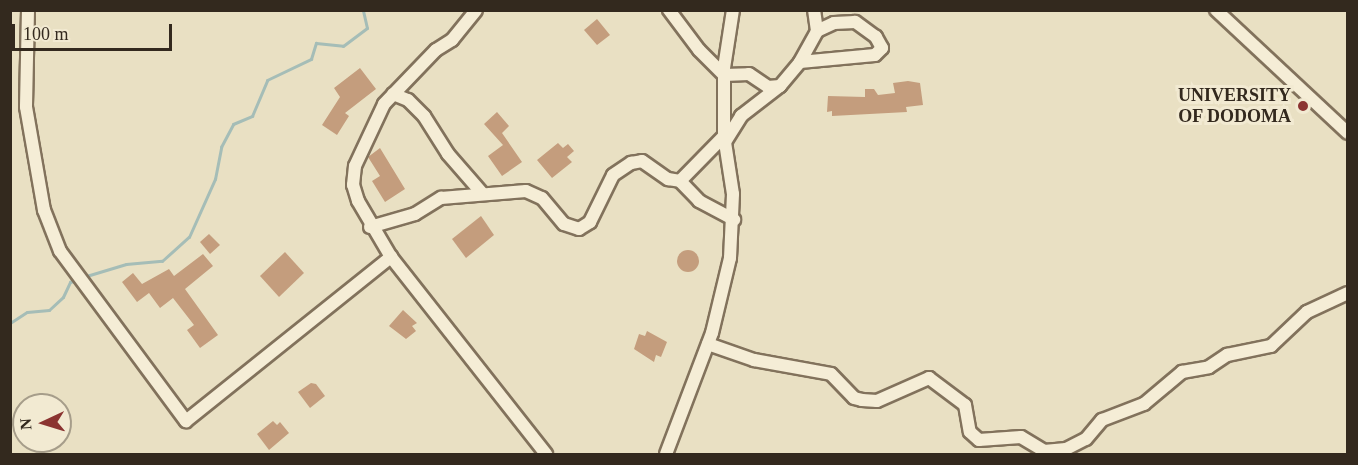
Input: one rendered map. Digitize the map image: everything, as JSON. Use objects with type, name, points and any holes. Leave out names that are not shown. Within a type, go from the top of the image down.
[{"type":"street","points":[[28,10],[26,107],[44,210],[60,251],[186,421],[391,257]]},
{"type":"street","points":[[476,10],[452,40],[436,50],[393,94],[365,138],[355,166],[353,184],[370,227],[391,257],[546,454]]},
{"type":"street","points":[[669,10],[699,51],[724,75],[749,74],[768,87],[780,86]]},
{"type":"street","points":[[666,454],[679,430],[708,344],[727,275],[734,220],[724,139],[724,75],[732,10]]},
{"type":"street","points":[[814,10],[817,31]]},
{"type":"street","points":[[819,10],[834,23]]},
{"type":"street","points":[[1216,10],[1347,133]]},
{"type":"street","points":[[681,181],[724,139],[741,116],[780,86],[800,62],[817,31],[834,23],[855,22],[876,37],[882,48],[875,56],[800,62]]},
{"type":"street","points":[[393,94],[408,100],[424,116],[448,154],[482,193]]},
{"type":"street","points":[[370,227],[415,214],[441,198],[526,191],[542,198],[564,224],[579,229],[590,222],[613,175],[631,164],[642,161],[669,179],[681,181],[699,201],[734,220]]},
{"type":"street","points":[[708,344],[754,360],[831,374],[854,398],[861,400],[877,400],[928,378],[965,405],[970,432],[979,440],[1021,437],[1044,451],[1066,449],[1086,439],[1102,420],[1144,404],[1182,372],[1209,367],[1227,355],[1271,346],[1307,312],[1347,293]]},
{"type":"building","points":[[597,19],[610,35],[597,45],[584,30]]},
{"type":"building","points":[[360,68],[376,89],[345,113],[349,116],[337,135],[322,125],[340,97],[334,88]]},
{"type":"building","points":[[908,81],[920,83],[923,105],[906,107],[907,112],[832,116],[832,111],[827,112],[828,96],[865,97],[865,89],[874,89],[878,95],[895,93],[893,83]]},
{"type":"building","points":[[497,112],[509,126],[502,133],[522,162],[502,176],[488,156],[503,145],[484,124]]},
{"type":"building","points":[[558,143],[563,148],[568,144],[574,151],[567,157],[572,162],[552,178],[537,160]]},
{"type":"building","points":[[380,148],[405,189],[385,202],[372,181],[380,176],[368,157]]},
{"type":"building","points":[[481,216],[494,235],[466,258],[452,239]]},
{"type":"building","points":[[209,234],[220,245],[210,254],[200,242]]},
{"type":"building","points":[[688,250],[696,253],[699,261],[696,269],[688,272],[680,269],[677,261],[680,253]]},
{"type":"building","points":[[285,252],[304,273],[279,297],[260,276]]},
{"type":"building","points":[[203,254],[213,266],[185,289],[218,335],[200,348],[187,330],[194,325],[173,298],[160,308],[149,293],[137,302],[122,282],[133,273],[142,284],[169,269],[174,276]]},
{"type":"building","points":[[403,310],[417,323],[412,326],[416,331],[406,339],[389,326]]},
{"type":"building","points":[[647,331],[667,342],[661,357],[656,355],[654,362],[634,349],[639,334],[645,336]]},
{"type":"building","points":[[311,383],[316,384],[325,396],[310,408],[298,392]]},
{"type":"building","points":[[273,421],[277,425],[280,422],[289,433],[269,450],[257,434]]},
{"type":"waterway","points":[[83,277],[126,264],[162,261],[189,237],[215,179],[221,147],[233,124],[252,116],[267,80],[311,59],[316,43],[343,46],[367,28],[363,10]]},
{"type":"waterway","points":[[10,323],[27,312],[49,310],[63,297],[70,282],[77,280]]},
{"type":"place","name":"UNIVERSITY OF DODOMA","points":[[1303,106]]}]
